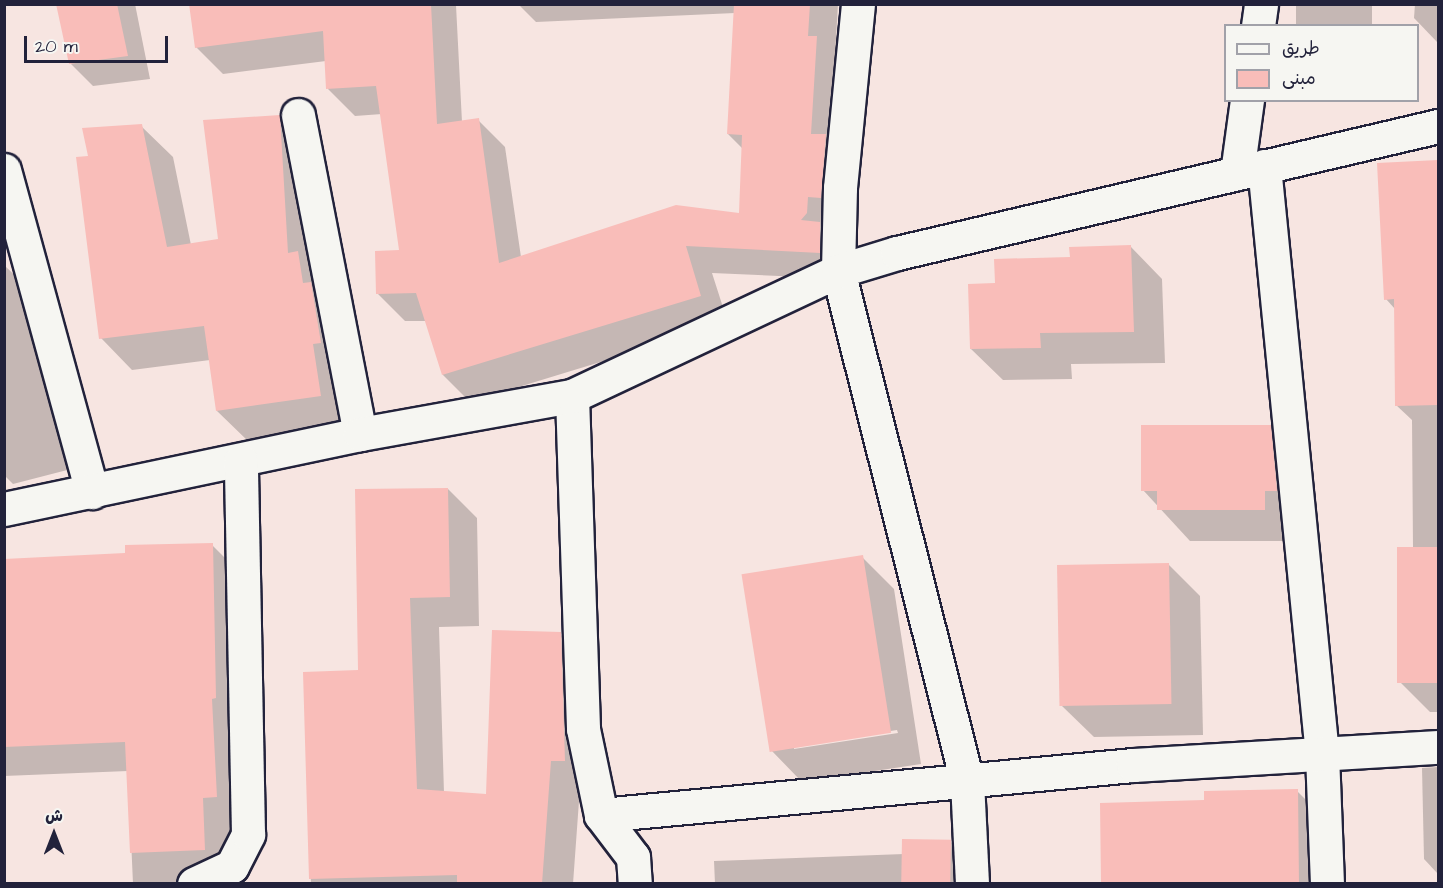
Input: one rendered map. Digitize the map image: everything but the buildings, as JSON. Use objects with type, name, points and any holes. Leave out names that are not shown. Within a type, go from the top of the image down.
[{"type":"street","points":[[858,4],[840,189],[838,271],[967,781],[972,884]]},
{"type":"street","points":[[1258,24],[1261,4]]},
{"type":"street","points":[[1247,102],[1251,169],[1323,754],[1327,884]]},
{"type":"street","points":[[298,115],[360,434]]},
{"type":"street","points":[[4,509],[241,461],[360,434],[572,396],[838,271],[897,253],[1438,126]]},
{"type":"street","points":[[4,171],[92,492]]},
{"type":"street","points":[[572,396],[583,729],[601,815],[633,857],[635,884]]},
{"type":"street","points":[[194,884],[232,866],[248,834],[241,461]]},
{"type":"street","points":[[601,815],[1133,765],[1438,747]]}]
